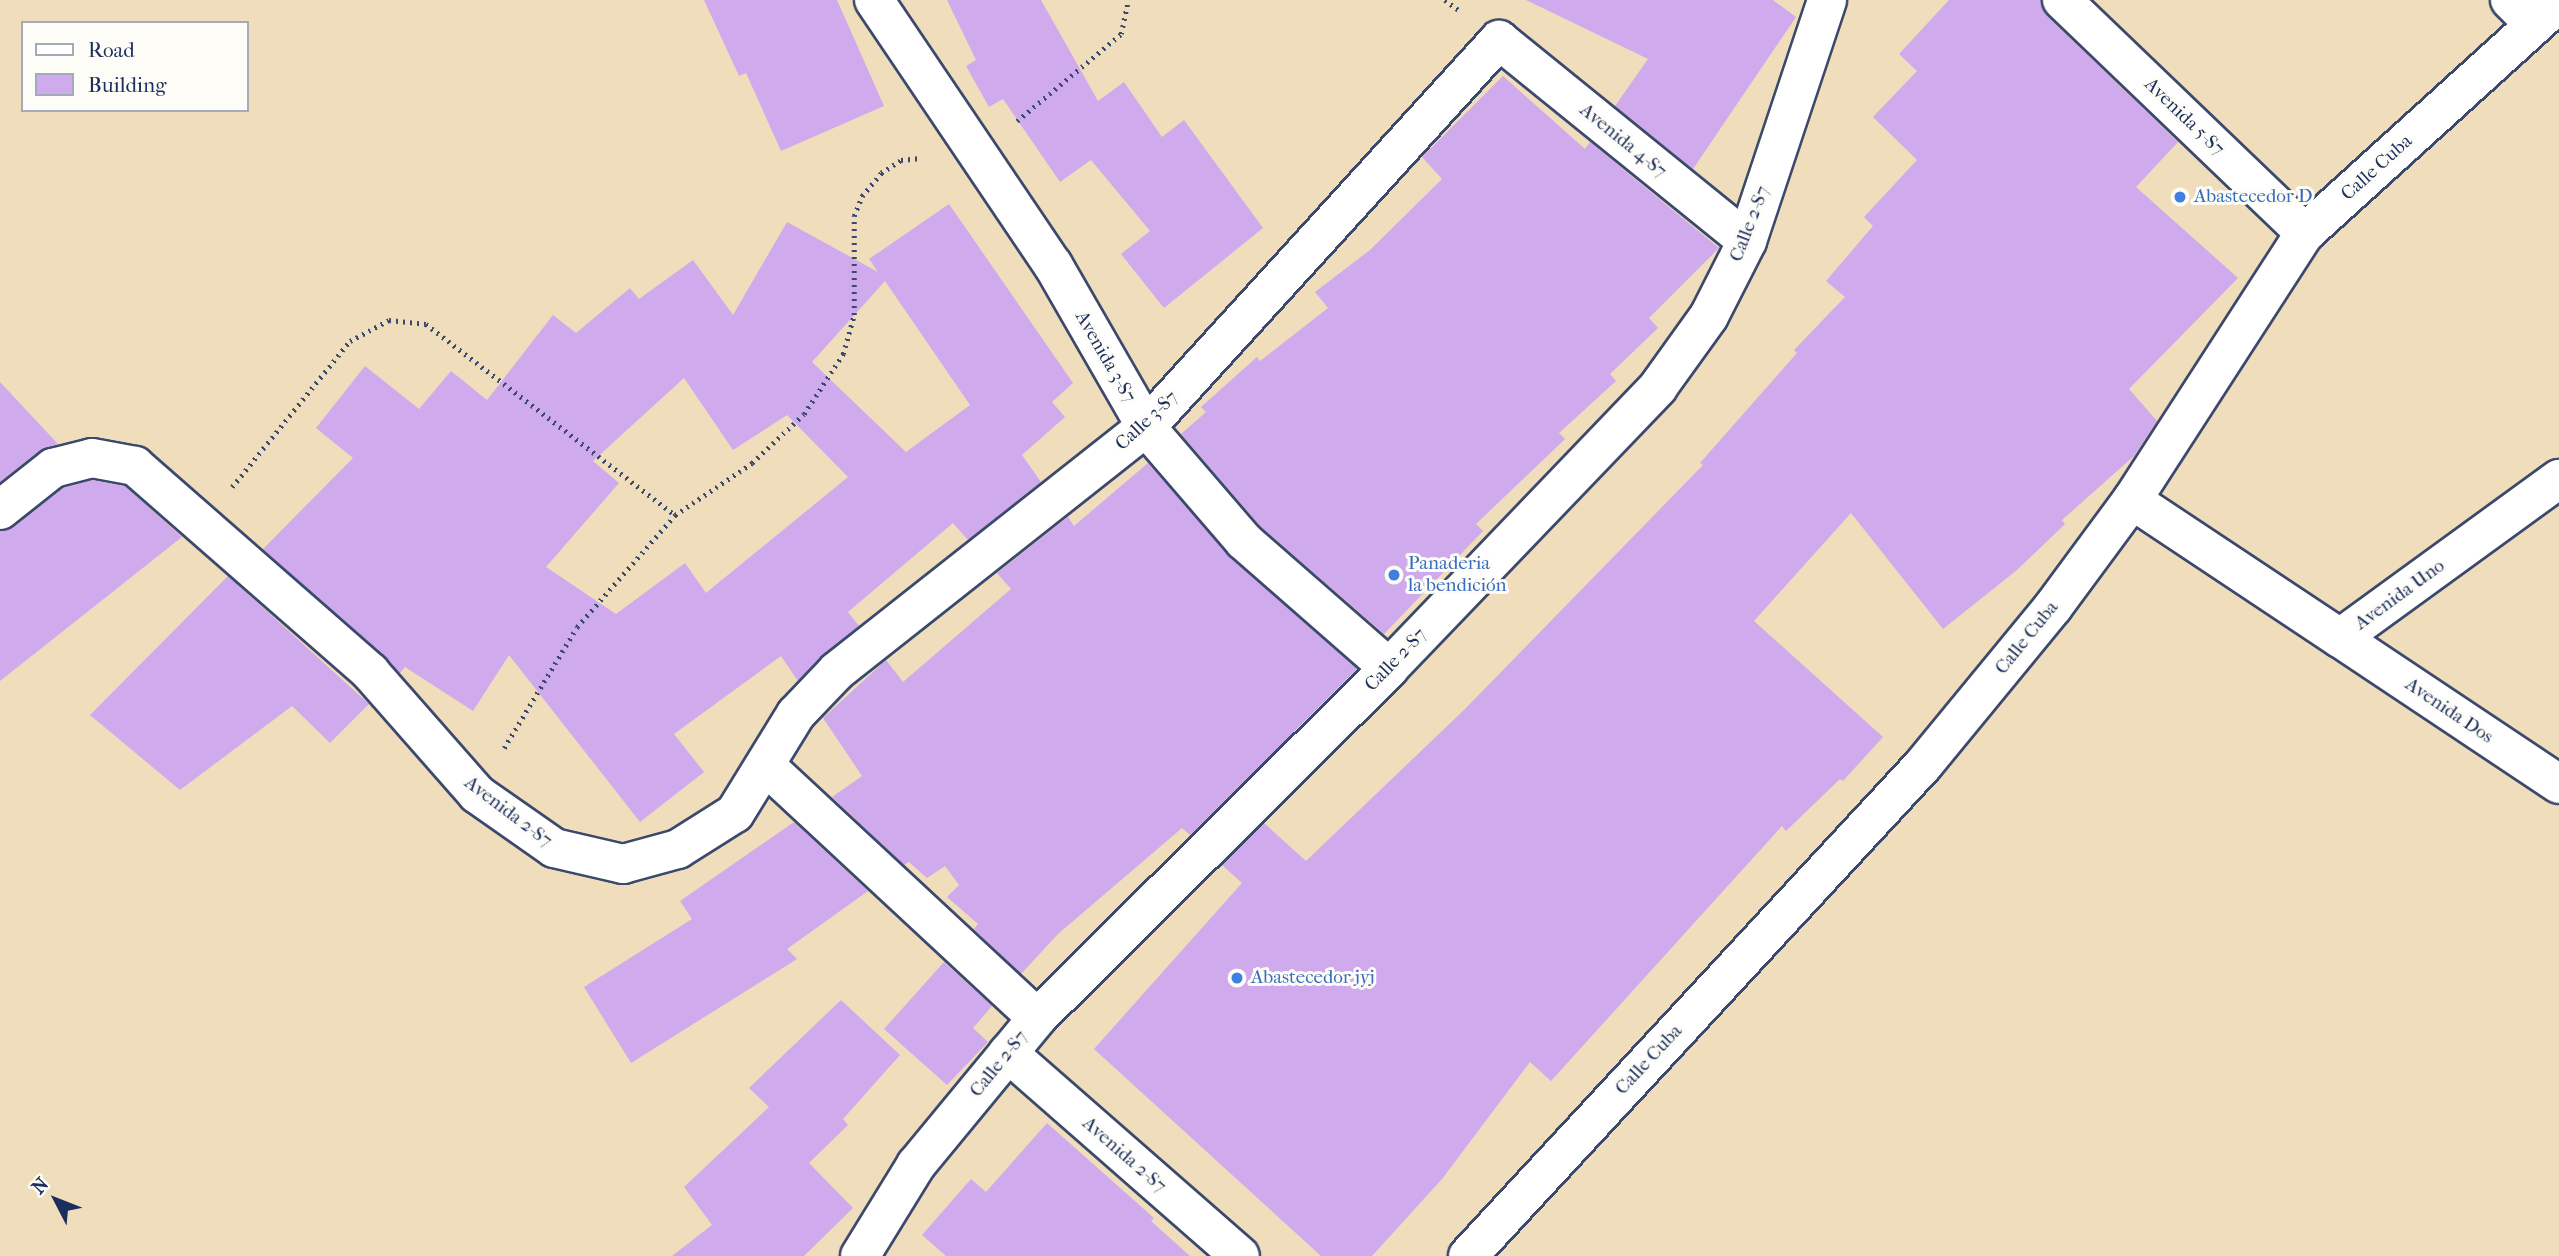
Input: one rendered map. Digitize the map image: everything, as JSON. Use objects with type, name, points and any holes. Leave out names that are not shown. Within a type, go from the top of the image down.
[{"type":"street","name":"Avenida 3-S7","points":[[874,0],[979,152],[1052,265],[1146,427],[1244,541],[1389,668]]},
{"type":"street","name":"Calle 2-S7","points":[[860,1256],[916,1166],[1037,1018],[1389,668],[1658,387],[1709,316],[1747,241],[1826,0]]},
{"type":"street","name":"Avenida 5-S7","points":[[2062,0],[2305,233]]},
{"type":"street","name":"Calle Cuba","points":[[1468,1256],[1924,764],[2053,607],[2132,500],[2305,233],[2535,9]]},
{"type":"street","name":"Avenida 4-S7","points":[[1499,40],[1747,241]]},
{"type":"street","name":"Calle 3-S7","points":[[765,766],[796,714],[837,671],[1146,427],[1499,40]]},
{"type":"street","name":"Avenida 2-S7","points":[[0,510],[53,468],[92,458],[135,466],[370,672],[477,794],[554,848],[624,864],[678,849],[735,813],[765,766]]},
{"type":"street","name":"Avenida Uno","points":[[2132,500],[2340,638],[2559,480]]},
{"type":"street","name":"Avenida Dos","points":[[2340,638],[2559,784]]},
{"type":"street","points":[[765,766],[1037,1018]]},
{"type":"street","name":"Avenida 2-S7","points":[[1008,1054],[1240,1256]]},
{"type":"path","points":[[477,794],[577,627],[676,515],[752,463],[804,414],[843,354],[854,315],[854,216],[862,196],[881,173],[901,160],[979,152],[1121,34],[1128,0]]},
{"type":"path","points":[[202,525],[350,341],[389,320],[426,324],[676,515]]},
{"type":"building","points":[[704,0],[837,0],[884,106],[781,151],[746,73],[739,76]]},
{"type":"building","points":[[947,0],[1041,0],[1098,101],[1124,82],[1162,137],[1184,120],[1263,228],[1164,308],[1121,254],[1150,231],[1091,160],[1060,182],[1003,99],[989,107],[966,66],[976,60]]},
{"type":"building","points":[[1526,0],[1773,0],[1796,17],[1693,169],[1615,106],[1648,59]]},
{"type":"building","points":[[1949,0],[2041,0],[2047,16],[2178,142],[2136,187],[2238,278],[2129,389],[2157,421],[2134,456],[2062,520],[2065,524],[2017,570],[1943,629],[1851,513],[1754,621],[1883,737],[1843,781],[1840,779],[1786,831],[1782,826],[1551,1081],[1530,1062],[1442,1179],[1372,1256],[1321,1256],[1094,1049],[1242,883],[1222,865],[1264,823],[1306,861],[1465,709],[1703,465],[1700,463],[1797,353],[1794,350],[1845,297],[1826,281],[1873,226],[1864,217],[1917,160],[1873,117],[1917,71],[1899,54]]},
{"type":"building","points":[[1503,76],[1585,149],[1590,142],[1719,248],[1649,318],[1658,328],[1610,374],[1616,381],[1559,433],[1565,439],[1476,524],[1483,531],[1384,634],[1260,526],[1181,434],[1206,412],[1201,407],[1257,357],[1260,361],[1328,308],[1315,292],[1370,250],[1442,179],[1422,157]]},
{"type":"building","points":[[949,204],[1073,383],[1052,402],[1065,417],[1022,455],[1041,482],[968,540],[953,523],[848,612],[859,626],[798,681],[781,656],[674,734],[704,772],[640,822],[509,655],[473,711],[405,667],[400,673],[263,549],[353,458],[316,428],[365,366],[419,409],[451,371],[487,400],[553,315],[576,333],[630,288],[639,299],[693,260],[733,315],[787,222],[878,272],[869,259]],"holes":[[[885,281],[970,405],[906,452],[812,362]],[[684,378],[733,450],[787,415],[848,477],[706,593],[685,563],[616,614],[546,567],[619,483],[593,461]]]},
{"type":"building","points":[[0,382],[58,444],[39,451],[0,482]]},
{"type":"building","points":[[1148,463],[1230,557],[1357,669],[1190,835],[1182,828],[1058,934],[1021,974],[974,929],[978,924],[947,897],[959,885],[945,866],[927,878],[909,862],[904,865],[832,797],[862,776],[823,718],[886,660],[903,682],[1011,589],[997,573],[1068,517],[1074,526]]},
{"type":"building","points":[[92,480],[125,486],[182,537],[0,681],[0,531],[14,527],[63,488]]},
{"type":"building","points":[[228,576],[369,704],[330,743],[292,706],[180,790],[90,715]]},
{"type":"building","points":[[794,822],[868,891],[787,949],[797,959],[631,1063],[584,987],[692,919],[680,901]]},
{"type":"building","points":[[944,962],[992,1006],[973,1028],[988,1042],[947,1085],[884,1029]]},
{"type":"building","points":[[841,1000],[900,1055],[843,1119],[848,1125],[809,1163],[853,1208],[804,1256],[672,1256],[712,1225],[684,1187],[769,1107],[749,1088]]},
{"type":"building","points":[[1047,1123],[1154,1218],[1151,1221],[1190,1256],[946,1256],[922,1235],[971,1179],[986,1192]]},
{"type":"place","name":"Abastecedor D","points":[[2180,197]]},
{"type":"place","name":"Panaderia la bendición","points":[[1394,575]]},
{"type":"place","name":"Abastecedor jyj","points":[[1237,978]]}]
